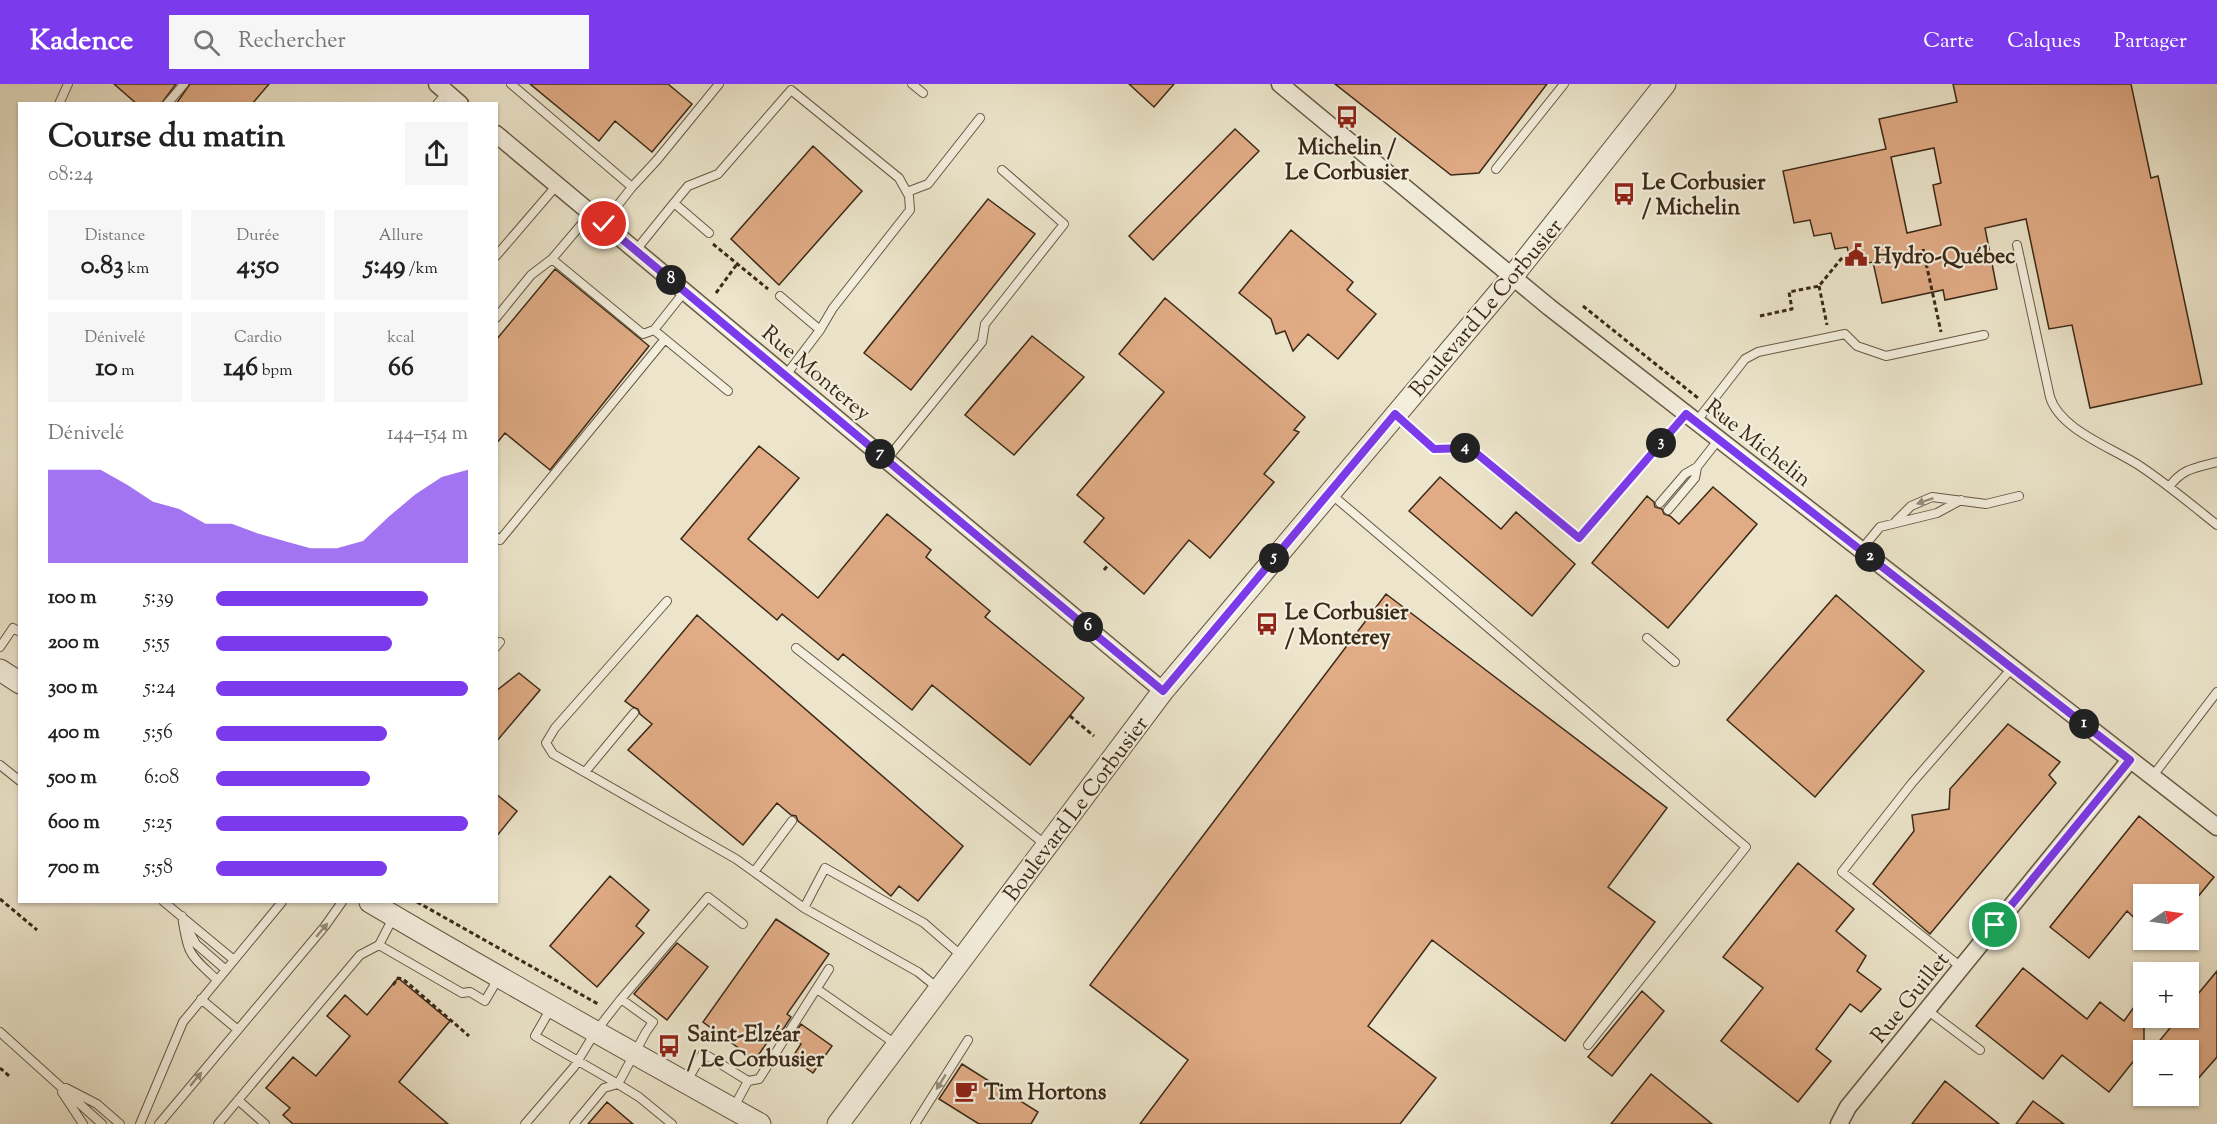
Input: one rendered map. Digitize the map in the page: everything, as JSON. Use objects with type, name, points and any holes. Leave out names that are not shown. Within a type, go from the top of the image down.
[{"type":"street","name":"Rue Michelin","points":[[1280,84],[1512,277],[2217,827]]},
{"type":"street","name":"Boulevard Le Corbusier","points":[[838,1124],[1163,691],[1512,277],[1665,84]]},
{"type":"street","points":[[440,93],[456,102]]},
{"type":"street","name":"Rue Monterey","points":[[498,136],[1163,691]]},
{"type":"street","points":[[0,670],[18,682]]},
{"type":"street","name":"Rue Guillet","points":[[1839,1124],[1848,1107],[2130,760]]},
{"type":"street","points":[[372,903],[760,1124]]},
{"type":"lane","points":[[60,102],[68,84]]},
{"type":"lane","points":[[169,102],[184,84]]},
{"type":"lane","points":[[511,84],[632,187]]},
{"type":"lane","points":[[498,316],[531,275],[632,187],[719,84]]},
{"type":"lane","points":[[912,84],[923,93]]},
{"type":"lane","points":[[1496,169],[1564,84]]},
{"type":"lane","points":[[636,250],[688,186],[718,174],[790,90],[899,178],[911,203],[910,210],[833,308],[820,330],[786,375]]},
{"type":"lane","points":[[907,192],[928,184],[980,118]]},
{"type":"lane","points":[[887,459],[982,342],[985,324],[1064,224],[1002,170]]},
{"type":"lane","points":[[498,254],[557,184]]},
{"type":"lane","points":[[674,203],[708,233]]},
{"type":"lane","points":[[2017,245],[2054,407],[2061,416],[2091,438],[2169,487],[2217,525]]},
{"type":"lane","points":[[552,259],[643,334],[654,330],[685,291]]},
{"type":"lane","points":[[780,296],[820,330]]},
{"type":"lane","points":[[654,330],[728,391]]},
{"type":"lane","points":[[1395,414],[1434,449],[1470,448],[1579,538],[1691,418],[1708,406],[1746,359],[1758,352],[1845,333],[1857,346],[1886,356],[1984,335]]},
{"type":"lane","points":[[498,538],[500,540],[665,339]]},
{"type":"lane","points":[[1660,503],[1685,474],[1697,467],[1719,440]]},
{"type":"lane","points":[[2169,487],[2185,471],[2217,462]]},
{"type":"lane","points":[[1668,510],[1695,478],[1697,467]]},
{"type":"lane","points":[[1329,492],[1746,847],[1588,1045]]},
{"type":"lane","points":[[1895,522],[1911,506],[1932,497],[1986,504],[2019,496]]},
{"type":"lane","points":[[1861,550],[1876,530],[1895,522],[1916,520],[1937,513],[1961,499]]},
{"type":"lane","points":[[667,601],[549,736],[546,743],[552,754],[736,859],[804,908],[918,972],[939,989]]},
{"type":"lane","points":[[0,647],[13,628],[18,631]]},
{"type":"lane","points":[[1647,638],[1675,662]]},
{"type":"lane","points":[[796,648],[1046,845]]},
{"type":"lane","points":[[1961,967],[1842,872],[1912,783],[2012,668]]},
{"type":"lane","points":[[2152,777],[2217,692]]},
{"type":"lane","points":[[585,772],[634,713]]},
{"type":"lane","points":[[0,765],[18,779]]},
{"type":"lane","points":[[754,872],[792,821]]},
{"type":"lane","points":[[804,908],[825,867],[924,923],[963,957]]},
{"type":"lane","points":[[525,1124],[578,1061],[596,1031],[621,999],[708,897],[743,924]]},
{"type":"lane","points":[[165,903],[234,960]]},
{"type":"lane","points":[[140,1124],[183,1022],[281,903]]},
{"type":"lane","points":[[159,1124],[326,926],[341,903]]},
{"type":"lane","points":[[182,916],[196,944],[226,970]]},
{"type":"lane","points":[[182,916],[190,955],[217,980]]},
{"type":"lane","points":[[218,1124],[360,955],[379,945],[395,916]]},
{"type":"lane","points":[[379,945],[462,993],[470,992],[485,1001],[499,977]]},
{"type":"lane","points":[[687,1081],[703,1053],[748,1081],[759,1079],[830,969]]},
{"type":"lane","points":[[817,988],[897,1045]]},
{"type":"lane","points":[[201,999],[238,1030]]},
{"type":"lane","points":[[573,1124],[604,1088],[618,1084],[653,1022],[621,999]]},
{"type":"lane","points":[[552,1006],[535,1036],[639,1097],[672,1124]]},
{"type":"lane","points":[[1927,1010],[1980,1050]]},
{"type":"lane","points":[[0,1032],[102,1124]]},
{"type":"lane","points":[[915,1124],[968,1040]]},
{"type":"lane","points":[[734,1108],[748,1081]]},
{"type":"lane","points":[[56,1082],[83,1124]]},
{"type":"lane","points":[[56,1082],[97,1104],[120,1124]]},
{"type":"lane","points":[[238,1100],[265,1124]]},
{"type":"path","points":[[713,245],[765,288]]},
{"type":"path","points":[[1923,249],[1941,333]]},
{"type":"path","points":[[1760,316],[1792,309],[1789,292],[1819,286],[1841,259],[1850,256]]},
{"type":"path","points":[[716,292],[737,264]]},
{"type":"path","points":[[1819,286],[1824,309]]},
{"type":"path","name":"Rue Michelin","points":[[1583,306],[1735,427]]},
{"type":"path","points":[[1104,570],[1109,564]]},
{"type":"path","points":[[1070,716],[1094,736]]},
{"type":"path","points":[[0,898],[37,930]]},
{"type":"path","points":[[419,903],[598,1004]]},
{"type":"path","points":[[393,985],[398,978],[403,979],[469,1036]]},
{"type":"path","points":[[0,1068],[9,1076]]},
{"type":"building","points":[[114,84],[176,84],[162,102],[135,102]]},
{"type":"building","points":[[190,84],[269,84],[254,102],[177,102]]},
{"type":"building","points":[[530,84],[668,84],[692,104],[652,152],[615,121],[599,141]]},
{"type":"building","points":[[1129,84],[1174,84],[1154,107]]},
{"type":"building","points":[[1335,84],[1547,84],[1479,173],[1451,175]]},
{"type":"building","points":[[1953,84],[2131,84],[2151,178],[2158,176],[2202,384],[2090,408],[2072,325],[2049,329],[2026,219],[1985,228],[1997,289],[1945,300],[1943,290],[1882,303],[1873,262],[1852,266],[1847,247],[1835,249],[1831,233],[1814,236],[1810,220],[1794,223],[1783,171],[1886,149],[1879,119],[1957,102]],"holes":[[[1934,148],[1941,183],[1933,185],[1941,225],[1907,233],[1891,157]]]},
{"type":"building","points":[[1235,129],[1259,151],[1153,260],[1129,236]]},
{"type":"building","points":[[813,146],[862,191],[779,285],[731,239]]},
{"type":"building","points":[[988,199],[1035,234],[911,390],[864,353]]},
{"type":"building","points":[[1291,230],[1353,282],[1347,290],[1376,314],[1338,359],[1308,334],[1293,351],[1285,331],[1276,334],[1271,319],[1239,293]]},
{"type":"building","points":[[555,269],[649,346],[550,470],[505,433],[498,442],[498,338]]},
{"type":"building","points":[[1165,298],[1305,417],[1294,430],[1299,432],[1264,474],[1274,482],[1210,558],[1189,540],[1144,594],[1084,542],[1104,518],[1077,495],[1164,392],[1119,354]]},
{"type":"building","points":[[1032,336],[1084,377],[1014,455],[965,415]]},
{"type":"building","points":[[759,446],[799,478],[748,539],[818,598],[887,514],[931,550],[926,557],[990,611],[985,617],[1084,698],[1030,765],[932,685],[912,710],[843,654],[838,660],[782,614],[777,620],[681,539]]},
{"type":"building","points":[[1440,477],[1501,529],[1516,512],[1575,564],[1532,616],[1409,511]]},
{"type":"building","points":[[1713,487],[1757,524],[1668,628],[1592,563],[1647,496],[1654,502],[1655,507],[1662,509],[1664,514],[1679,524]]},
{"type":"building","points":[[1386,594],[1667,808],[1608,887],[1655,922],[1565,1041],[1432,940],[1368,1026],[1436,1078],[1400,1124],[1140,1124],[1188,1060],[1090,985]]},
{"type":"building","points":[[1836,595],[1924,671],[1815,797],[1727,720]]},
{"type":"building","points":[[697,615],[963,846],[918,901],[899,886],[891,896],[798,821],[796,816],[791,815],[777,803],[743,845],[628,750],[652,724],[640,714],[638,709],[625,701]]},
{"type":"building","points":[[519,673],[540,690],[498,740],[498,689]]},
{"type":"building","points":[[2008,724],[2060,762],[2049,775],[2056,783],[1930,934],[1873,884],[1914,831],[1912,815],[1949,809],[1950,789]]},
{"type":"building","points":[[498,796],[517,811],[498,835]]},
{"type":"building","points":[[2139,816],[2214,877],[2199,895],[2199,884],[2133,884],[2133,917],[2127,911],[2089,958],[2050,927]]},
{"type":"building","points":[[1798,863],[1854,909],[1836,931],[1866,956],[1857,971],[1881,989],[1861,1012],[1850,1004],[1816,1049],[1831,1061],[1798,1102],[1721,1041],[1763,988],[1723,957]]},
{"type":"building","points":[[610,876],[649,910],[636,926],[644,933],[597,987],[550,946]]},
{"type":"building","points":[[776,919],[829,954],[787,1014],[791,1017],[782,1031],[777,1028],[755,1060],[703,1022]]},
{"type":"building","points":[[677,943],[708,967],[667,1020],[634,994]]},
{"type":"building","points":[[2023,968],[2087,1019],[2100,1002],[2124,1021],[2133,1008],[2133,1028],[2144,1028],[2144,1040],[2133,1040],[2133,1062],[2109,1092],[2062,1055],[2043,1079],[1976,1026]]},
{"type":"building","points":[[2217,971],[2217,1057],[2199,1077],[2199,1040],[2160,1040],[2170,1028],[2199,1028],[2199,993]]},
{"type":"building","points":[[398,978],[450,1021],[399,1082],[448,1124],[293,1124],[283,1115],[290,1108],[266,1088],[293,1057],[316,1076],[350,1036],[327,1016],[345,995],[367,1015]]},
{"type":"building","points":[[1642,991],[1664,1011],[1612,1076],[1588,1057]]},
{"type":"building","points":[[801,1024],[832,1046],[813,1073],[792,1058],[801,1044],[792,1038]]},
{"type":"building","points":[[962,1064],[1038,1112],[1031,1124],[979,1124],[939,1099]]},
{"type":"building","points":[[1651,1074],[1712,1124],[1611,1124]]},
{"type":"building","points":[[1945,1081],[1999,1124],[1912,1124]]},
{"type":"building","points":[[2033,1101],[2064,1124],[2016,1124]]},
{"type":"building","points":[[607,1102],[633,1124],[588,1124]]},
{"type":"place","name":"Michelin / Le Corbusier","points":[[1347,117]]},
{"type":"place","name":"Le Corbusier / Michelin","points":[[1624,194]]},
{"type":"place","name":"Hydro-Québec","points":[[1856,255]]},
{"type":"place","name":"Le Corbusier / Monterey","points":[[1267,624]]},
{"type":"place","name":"Saint-Elzéar / Le Corbusier","points":[[669,1046]]},
{"type":"place","name":"Tim Hortons","points":[[966,1091]]},
{"type":"route","points":[[604,224],[1163,691],[1395,414],[1434,449],[1470,448],[1579,538],[1686,414],[2130,760],[1995,925]]}]
